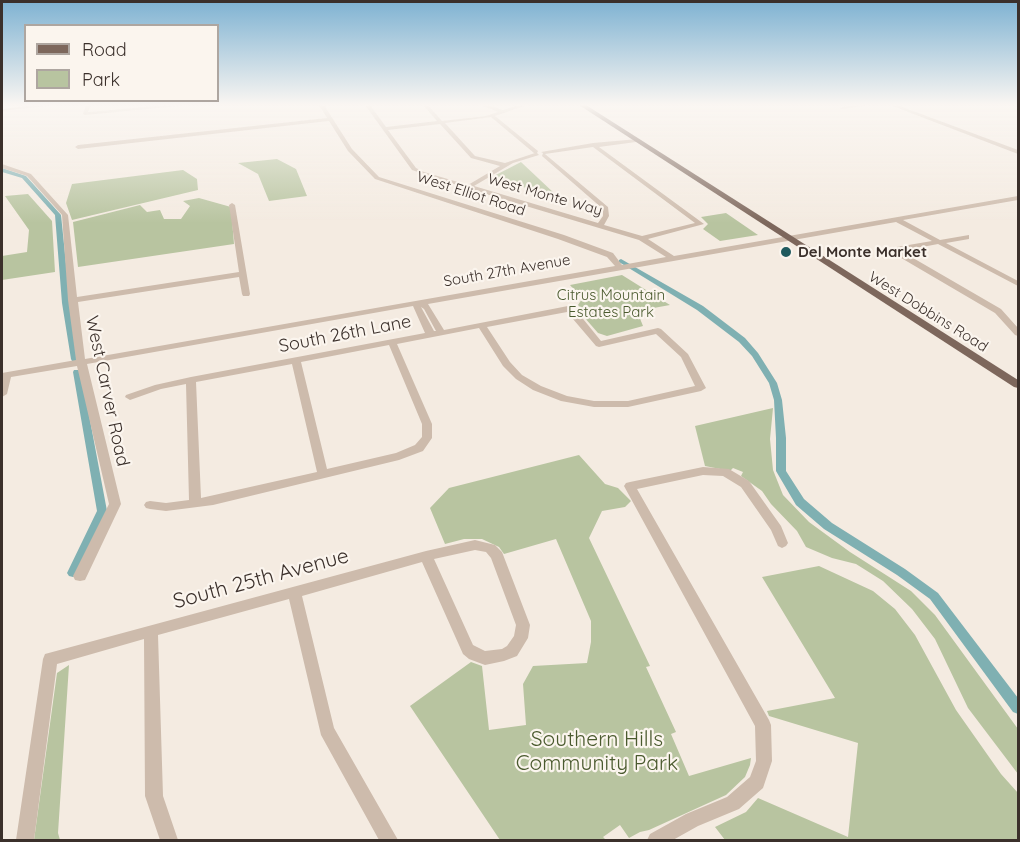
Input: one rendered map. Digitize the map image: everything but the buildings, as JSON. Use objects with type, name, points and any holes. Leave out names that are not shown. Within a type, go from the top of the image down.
[{"type":"main road","name":"West Dobbins Road","points":[[643,144],[1018,385]]},
{"type":"street","points":[[78,147],[102,144]]},
{"type":"street","name":"West Elliot Road","points":[[347,144],[376,178],[561,237],[609,255],[628,265]]},
{"type":"street","name":"West Monte Way","points":[[395,144],[414,169],[642,238],[671,258]]},
{"type":"street","points":[[463,144],[477,159],[505,165]]},
{"type":"street","points":[[529,144],[606,208],[606,216],[600,225]]},
{"type":"street","points":[[468,186],[505,165],[540,153],[599,144]]},
{"type":"street","points":[[997,144],[1018,152]]},
{"type":"street","points":[[593,145],[701,224],[642,238]]},
{"type":"street","name":"West Carver Road","points":[[2,166],[29,175],[65,215],[72,300],[81,362],[115,504],[80,576]]},
{"type":"street","name":"South 27th Avenue","points":[[4,375],[1018,198]]},
{"type":"street","points":[[232,205],[246,294]]},
{"type":"street","points":[[896,219],[1018,284]]},
{"type":"street","points":[[966,237],[894,250],[998,310],[1018,333]]},
{"type":"street","name":"West Elliot Road","points":[[609,255],[628,265]]},
{"type":"street","points":[[72,300],[242,274]]},
{"type":"street","points":[[419,302],[417,308],[436,334]]},
{"type":"street","name":"South 26th Lane","points":[[130,397],[158,387],[191,380],[568,309],[573,311],[599,344],[658,331],[685,356],[701,388],[628,404],[594,404],[565,399],[537,388],[519,377],[506,364],[481,326]]},
{"type":"street","points":[[150,505],[166,507],[195,504],[413,452],[424,443],[428,434],[427,424],[392,342]]},
{"type":"street","points":[[296,360],[323,475]]},
{"type":"street","points":[[2,394],[4,375]]},
{"type":"street","points":[[191,380],[195,504]]},
{"type":"street","points":[[656,840],[692,820],[733,803],[757,782],[764,761],[763,725],[630,486],[703,471],[725,472],[745,484],[777,529],[782,543]]},
{"type":"street","name":"South 25th Avenue","points":[[25,840],[50,659],[426,556],[469,545],[484,546],[497,556],[523,625],[517,646],[504,655],[486,658],[468,649],[426,556]]},
{"type":"street","points":[[294,592],[327,730],[389,840]]},
{"type":"street","points":[[151,631],[154,796],[169,840]]},
{"type":"green space","points":[[277,159],[296,169],[307,196],[269,201],[258,174],[238,163]]},
{"type":"green space","points":[[521,162],[555,194],[490,178]]},
{"type":"green space","points":[[183,170],[197,179],[198,190],[72,220],[66,203],[72,184]]},
{"type":"green space","points":[[28,194],[52,221],[55,272],[2,280],[2,256],[27,252],[29,230],[5,196]]},
{"type":"green space","points":[[199,198],[231,207],[234,244],[78,267],[73,222],[140,205],[147,212],[160,210],[164,219],[181,219],[190,206],[183,201]]},
{"type":"green space","points":[[726,213],[758,235],[720,241],[703,229],[708,224],[701,217]]},
{"type":"green space","name":"Citrus Mountain Estates Park","points":[[622,275],[670,305],[637,311],[643,326],[607,336],[598,333],[584,317],[586,313],[578,305],[582,299],[570,285]]},
{"type":"green space","points":[[773,408],[770,439],[773,470],[783,495],[809,522],[850,552],[911,591],[935,615],[1018,729],[1018,774],[968,708],[935,639],[912,609],[883,581],[856,564],[832,558],[806,547],[797,531],[762,491],[741,476],[743,472],[733,468],[730,471],[705,466],[695,426]]},
{"type":"green space","name":"Southern Hills Community Park","points":[[579,455],[605,484],[618,488],[631,501],[625,507],[602,511],[589,538],[650,666],[646,667],[676,732],[671,734],[689,776],[751,758],[750,765],[745,777],[726,795],[629,838],[620,825],[603,837],[606,840],[500,840],[410,706],[471,662],[482,666],[489,730],[526,725],[523,684],[533,666],[587,663],[591,642],[591,621],[556,539],[504,554],[499,547],[482,539],[464,539],[445,544],[430,508],[449,488]]},
{"type":"green space","points":[[819,566],[873,591],[895,609],[915,635],[956,710],[1001,774],[1018,793],[1018,840],[725,840],[715,827],[746,812],[758,798],[848,837],[858,743],[769,716],[767,711],[835,698],[762,577]]},
{"type":"green space","points":[[69,665],[58,833],[60,840],[34,840],[57,673]]},
{"type":"waterway","points":[[2,170],[24,177],[58,215],[66,303],[75,359]]},
{"type":"waterway","points":[[621,261],[700,308],[742,340],[773,383],[778,400],[781,471],[800,502],[828,526],[901,572],[934,596],[1018,708]]},
{"type":"waterway","points":[[73,573],[102,511],[77,372]]},
{"type":"place","name":"Del Monte Market","points":[[786,252]]}]
